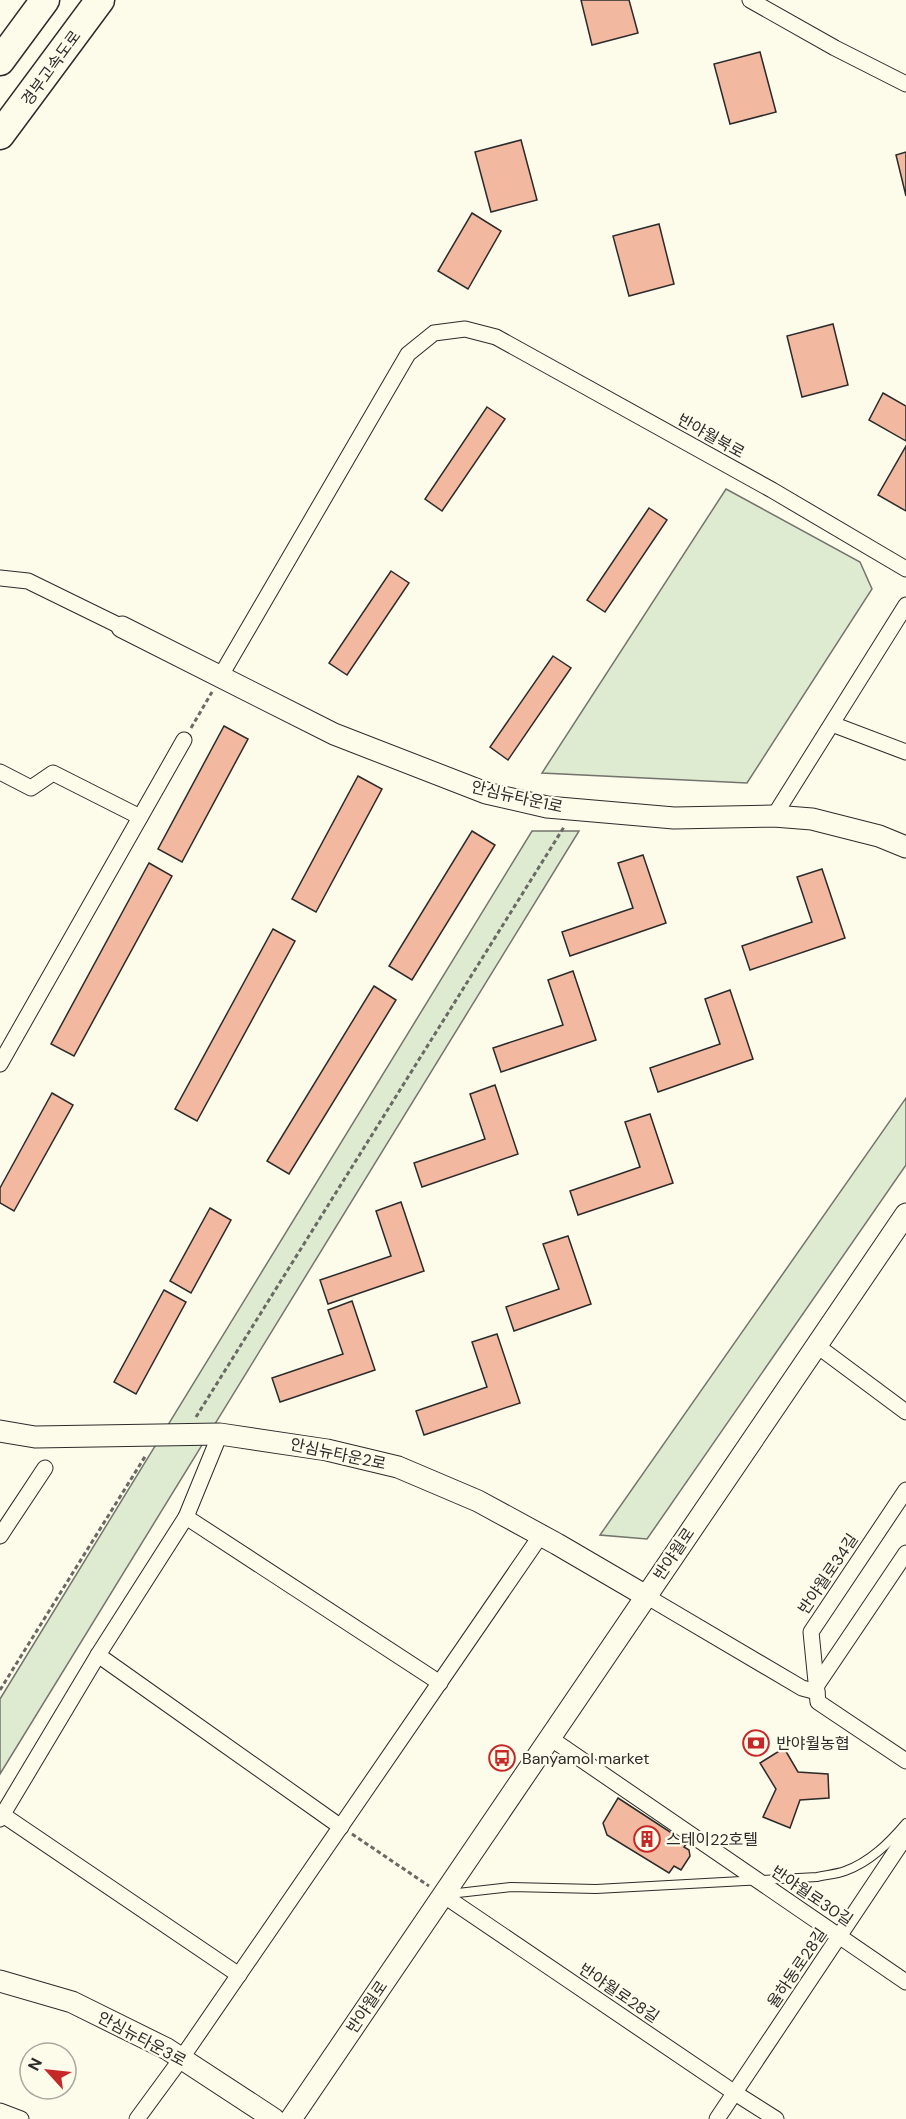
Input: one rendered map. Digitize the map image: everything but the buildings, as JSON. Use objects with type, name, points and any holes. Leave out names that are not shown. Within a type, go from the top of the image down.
[{"type":"highway","points":[[0,61],[45,0]]},
{"type":"highway","name":"경부고속도로","points":[[0,135],[100,0]]},
{"type":"street","points":[[750,0],[835,48],[906,84]]},
{"type":"street","name":"반야월북로","points":[[220,677],[408,354],[434,333],[465,329],[496,337],[772,490],[906,569]]},
{"type":"street","points":[[0,578],[28,581],[122,627]]},
{"type":"street","points":[[774,816],[906,604]]},
{"type":"street","name":"안심뉴타운1로","points":[[122,627],[334,734],[486,793],[547,807],[674,818],[774,816],[813,819],[879,836],[906,848]]},
{"type":"street","points":[[832,724],[906,752]]},
{"type":"street","points":[[0,1064],[184,740]]},
{"type":"street","points":[[0,772],[30,788],[53,774],[140,817]]},
{"type":"street","name":"반야월로","points":[[291,2119],[906,1214]]},
{"type":"street","points":[[816,1346],[906,1413]]},
{"type":"street","name":"안심뉴타운2로","points":[[0,1431],[35,1437],[220,1434],[327,1450],[398,1467],[478,1501],[646,1596]]},
{"type":"street","points":[[220,1434],[186,1517],[98,1655],[1,1817],[239,1975]]},
{"type":"street","points":[[0,1536],[45,1468]]},
{"type":"street","name":"반야월로34길","points":[[818,1693],[811,1632],[906,1490]]},
{"type":"street","points":[[186,1517],[440,1683]]},
{"type":"street","points":[[137,2119],[181,2059],[541,1535]]},
{"type":"street","points":[[818,1693],[906,1553]]},
{"type":"street","points":[[646,1596],[802,1688],[818,1693],[906,1761]]},
{"type":"street","points":[[98,1655],[341,1827]]},
{"type":"street","name":"반야월로30길","points":[[550,1738],[906,1982]]},
{"type":"street","name":"율하동로28길","points":[[717,2119],[906,1836]]},
{"type":"street","name":"반야월로28길","points":[[443,1895],[776,2119]]},
{"type":"street","name":"안심뉴타운3로","points":[[0,1981],[72,2002],[167,2049],[274,2119]]},
{"type":"street","points":[[0,2111],[21,2119]]},
{"type":"lane","points":[[443,1895],[511,1887],[596,1889],[817,1877],[846,1871],[885,1847],[906,1823]]},
{"type":"path","points":[[184,740],[220,677]]},
{"type":"path","points":[[195,1418],[575,810]]},
{"type":"path","points":[[0,1690],[147,1452]]},
{"type":"path","points":[[341,1827],[443,1895]]},
{"type":"green space","points":[[726,489],[860,562],[872,589],[747,783],[542,773]]},
{"type":"green space","points":[[532,831],[579,831],[0,1774],[0,1699]]},
{"type":"green space","points":[[906,1098],[906,1165],[647,1539],[600,1535]]},
{"type":"place","name":"반야월농협","points":[[756,1743]]},
{"type":"place","name":"Banyamol market","points":[[502,1758]]},
{"type":"place","name":"스테이22호텔","points":[[647,1839]]}]
